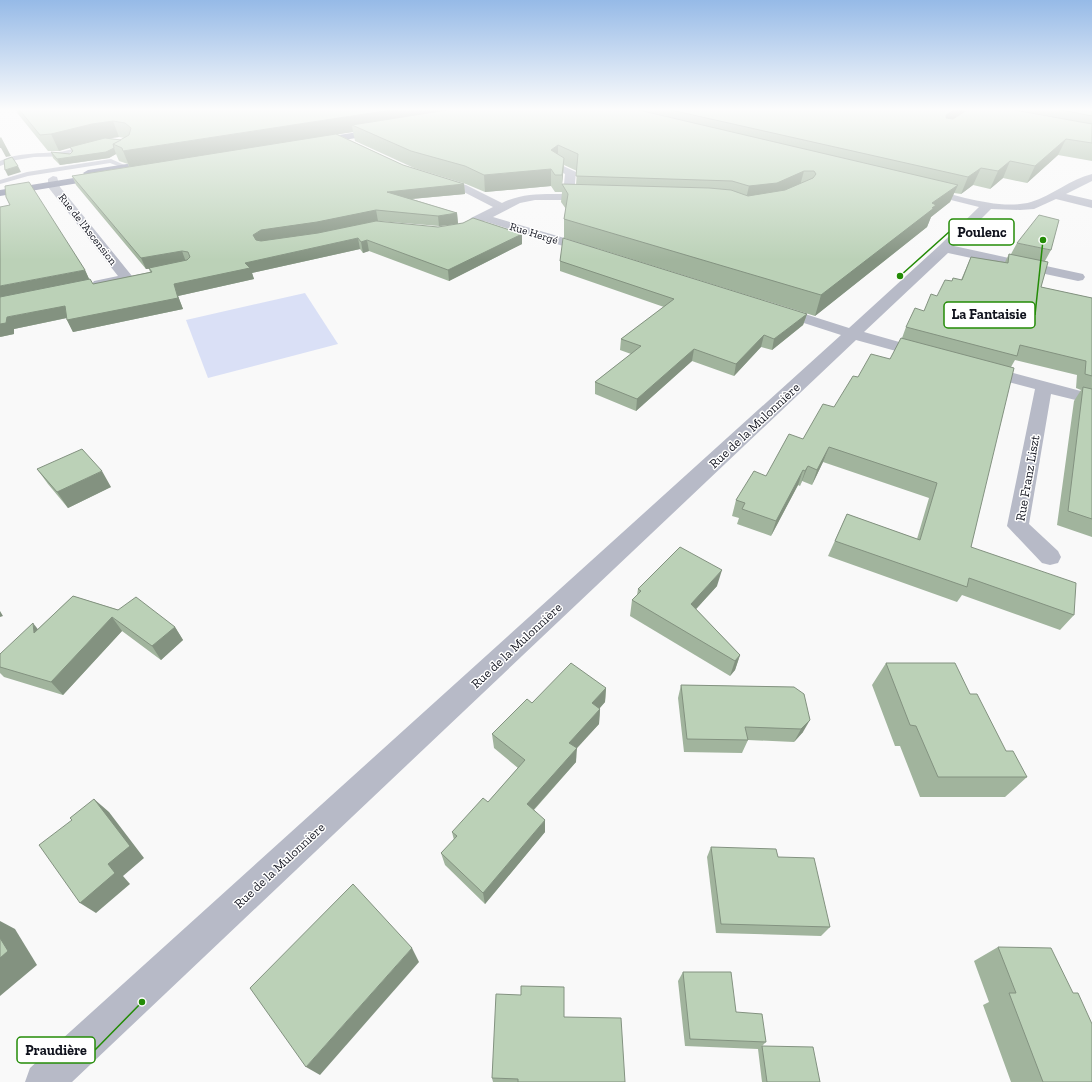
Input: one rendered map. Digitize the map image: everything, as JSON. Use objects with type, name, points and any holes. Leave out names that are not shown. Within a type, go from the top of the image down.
[{"type":"main road","points":[[0,187],[54,181],[172,162],[126,167],[54,181],[0,193]]},
{"type":"street","points":[[557,166],[571,172],[568,198]]},
{"type":"street","points":[[424,176],[462,187],[498,205]]},
{"type":"street","points":[[910,187],[987,206],[1025,207],[1034,205],[1092,177]]},
{"type":"street","name":"Rue de l'Ascension","points":[[54,181],[54,187],[126,279]]},
{"type":"street","points":[[1056,195],[1092,204]]},
{"type":"street","points":[[465,226],[487,219],[498,205],[516,200],[535,197],[599,198]]},
{"type":"street","name":"Rue de la Mulonnière","points":[[44,1082],[945,248],[987,206]]},
{"type":"street","name":"Rue Hergé","points":[[487,219],[601,254]]},
{"type":"street","points":[[945,248],[1078,277],[1083,284],[1089,288]]},
{"type":"street","points":[[1078,277],[1081,274],[1092,271]]},
{"type":"street","name":"Rue de l'Ascension","points":[[89,286],[141,276]]},
{"type":"street","points":[[766,306],[852,334],[939,358]]},
{"type":"street","points":[[969,366],[1092,399]]},
{"type":"street","name":"Rue Franz Liszt","points":[[1044,386],[1018,526],[1050,557]]},
{"type":"lane","points":[[2,162],[28,158]]},
{"type":"lane","points":[[77,158],[84,165]]},
{"type":"lane","points":[[0,182],[27,174],[111,161],[115,158]]},
{"type":"lane","points":[[111,161],[126,167]]},
{"type":"shaded area","points":[[305,293],[338,344],[208,378],[186,320]]},
{"type":"building","points":[[13,158],[18,166],[5,170],[4,160]]},
{"type":"building","points":[[182,158],[389,158],[403,165],[464,184],[387,192],[457,213],[438,216],[376,210],[317,222],[261,230],[253,235],[256,240],[261,241],[318,233],[376,221],[438,227],[463,223],[473,218],[522,234],[448,270],[367,240],[361,242],[358,238],[245,263],[250,268],[174,284],[178,298],[67,320],[65,306],[7,317],[6,323],[0,324],[0,297],[90,279],[93,284],[152,272],[149,268],[187,260],[190,257],[188,252],[182,251],[141,258],[72,176]]},
{"type":"building","points":[[438,158],[564,158],[562,175],[555,175],[551,169],[484,175],[465,166]]},
{"type":"building","points":[[578,158],[845,158],[958,185],[932,203],[936,205],[932,208],[934,208],[821,295],[564,219],[568,194],[562,184],[709,188],[731,190],[748,196],[785,190],[813,178],[816,174],[814,171],[804,171],[777,183],[749,186],[732,181],[576,176]]},
{"type":"building","points":[[886,158],[1044,158],[1035,166],[1010,161],[998,171],[981,168],[968,177]]},
{"type":"building","points":[[29,182],[85,270],[0,286],[0,207],[10,205],[6,197],[5,186]]},
{"type":"building","points":[[1039,215],[1059,220],[1051,250],[1017,243]]},
{"type":"building","points":[[563,238],[807,314],[774,339],[764,335],[736,364],[694,349],[637,399],[595,382],[641,346],[621,339],[674,299],[560,261]]},
{"type":"building","points":[[1009,254],[1048,262],[1041,287],[1092,298],[1092,376],[1085,374],[1086,361],[1020,345],[1017,356],[906,327],[915,308],[924,311],[931,294],[937,296],[945,280],[952,281],[953,278],[962,280],[971,257],[1008,263]]},
{"type":"building","points":[[901,338],[1014,368],[971,547],[1076,583],[1074,615],[969,578],[967,587],[835,541],[847,514],[920,540],[937,483],[829,447],[817,470],[808,466],[805,471],[803,470],[776,521],[742,509],[745,503],[736,500],[754,471],[766,476],[789,434],[803,439],[823,404],[834,407],[853,376],[858,377],[871,354],[890,359]]},
{"type":"building","points":[[1083,387],[1092,389],[1092,519],[1068,511]]},
{"type":"building","points":[[82,449],[102,471],[57,492],[37,469]]},
{"type":"building","points":[[680,547],[722,570],[691,604],[740,655],[735,661],[632,600],[641,591],[638,589]]},
{"type":"building","points":[[73,596],[118,610],[136,597],[175,627],[152,646],[112,617],[51,682],[0,667],[0,654],[33,623],[34,633]]},
{"type":"building","points":[[571,663],[606,688],[592,703],[600,709],[569,743],[577,748],[527,804],[545,820],[483,893],[441,853],[457,836],[452,832],[483,798],[488,802],[525,760],[492,734],[527,699],[532,703]]},
{"type":"building","points":[[886,663],[955,663],[970,694],[977,694],[1006,751],[1013,751],[1027,777],[938,777],[916,726],[910,725]]},
{"type":"building","points":[[681,685],[794,687],[804,694],[810,720],[801,729],[745,727],[748,740],[687,739]]},
{"type":"building","points":[[94,799],[130,846],[108,864],[115,873],[80,903],[39,845],[72,820],[70,818]]},
{"type":"building","points":[[711,847],[776,849],[778,857],[814,858],[830,927],[721,924]]},
{"type":"building","points":[[353,884],[412,948],[306,1067],[250,988]]},
{"type":"building","points":[[0,938],[8,951],[0,958]]},
{"type":"building","points":[[998,947],[1051,948],[1073,993],[1078,993],[1092,1024],[1092,1082],[1043,1082],[1009,993],[1016,993]]},
{"type":"building","points":[[683,972],[731,972],[736,1012],[762,1014],[766,1042],[690,1039]]},
{"type":"building","points":[[521,986],[564,987],[564,1017],[621,1018],[625,1082],[518,1082],[518,1079],[492,1078],[496,994],[521,995]]},
{"type":"building","points":[[762,1046],[813,1047],[820,1082],[767,1082]]},
{"type":"place","name":"La Fantaisie","points":[[1043,240]]},
{"type":"place","name":"Poulenc","points":[[900,276]]},
{"type":"place","name":"Praudière","points":[[142,1002]]}]
